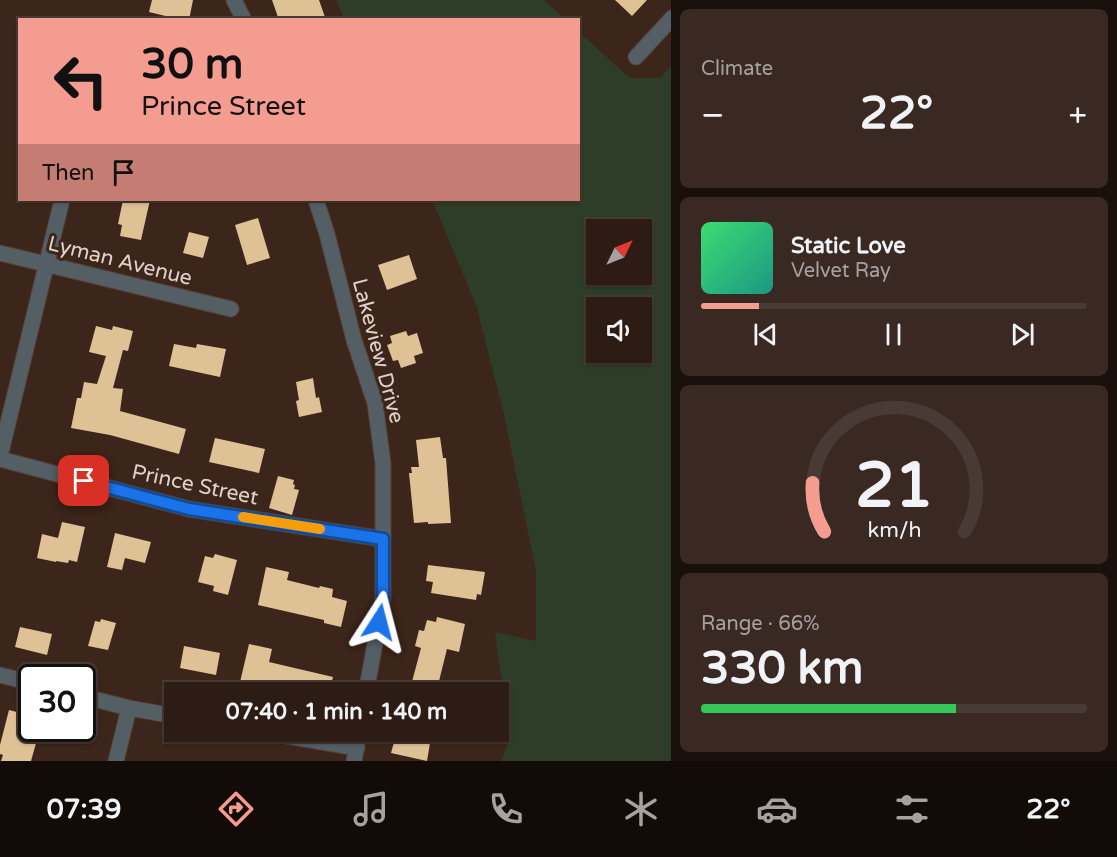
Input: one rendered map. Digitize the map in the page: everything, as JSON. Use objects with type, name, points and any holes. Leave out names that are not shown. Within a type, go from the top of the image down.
[{"type":"street","points":[[234,0],[243,18]]},
{"type":"street","points":[[636,57],[671,19]]},
{"type":"street","points":[[0,457],[62,201]]},
{"type":"street","name":"Lakeview Drive","points":[[316,201],[354,340],[375,403],[383,463],[383,599],[368,682]]},
{"type":"street","name":"Lyman Avenue","points":[[0,253],[231,309]]},
{"type":"street","name":"Prince Street","points":[[0,457],[189,509],[383,539]]},
{"type":"street","points":[[0,675],[18,680]]},
{"type":"street","points":[[96,700],[164,714]]},
{"type":"street","points":[[116,761],[129,708]]},
{"type":"street","points":[[304,742],[355,755]]},
{"type":"green space","points":[[336,0],[544,0],[564,18],[344,18]]},
{"type":"green space","points":[[580,33],[630,78],[661,78],[671,65],[671,761],[501,761],[509,742],[509,682],[501,682],[495,632],[536,641],[536,571],[504,415],[476,305],[432,201],[580,201]]},
{"type":"building","points":[[152,0],[193,0],[189,18],[174,18],[149,12]]},
{"type":"building","points":[[272,0],[319,0],[325,18],[278,18]]},
{"type":"building","points":[[615,0],[647,0],[632,16]]},
{"type":"building","points":[[123,201],[150,201],[141,240],[120,236],[122,225],[118,224]]},
{"type":"building","points":[[258,218],[270,258],[247,265],[235,225]]},
{"type":"building","points":[[189,232],[209,237],[203,258],[183,253]]},
{"type":"building","points":[[409,255],[417,279],[387,290],[378,265]]},
{"type":"building","points":[[96,326],[112,330],[113,326],[133,331],[128,351],[123,350],[113,388],[123,389],[120,411],[186,429],[179,454],[110,435],[71,428],[77,398],[81,398],[84,382],[97,384],[106,356],[89,352]]},
{"type":"building","points":[[406,331],[408,336],[417,333],[423,353],[414,356],[416,363],[401,368],[398,360],[393,361],[387,345],[392,343],[390,336]]},
{"type":"building","points":[[174,344],[196,348],[197,344],[226,349],[220,377],[169,366]]},
{"type":"building","points":[[313,378],[316,398],[319,397],[322,412],[299,417],[296,382]]},
{"type":"building","points":[[440,437],[443,458],[446,458],[451,523],[414,523],[409,473],[412,473],[411,467],[419,467],[416,440]]},
{"type":"building","points":[[215,438],[265,449],[259,473],[209,462]]},
{"type":"building","points":[[278,476],[294,480],[294,489],[299,490],[292,515],[269,508]]},
{"type":"building","points":[[62,522],[85,527],[77,562],[69,560],[68,563],[56,562],[37,558],[42,534],[58,538]]},
{"type":"building","points":[[115,533],[151,542],[145,563],[125,558],[122,570],[107,567]]},
{"type":"building","points":[[215,554],[237,560],[228,595],[213,591],[214,586],[198,582],[205,556],[213,558]]},
{"type":"building","points":[[428,565],[485,572],[481,595],[477,594],[476,600],[431,593],[433,582],[426,581]]},
{"type":"building","points":[[266,567],[289,572],[287,580],[333,589],[332,597],[347,601],[341,627],[324,623],[324,620],[258,605]]},
{"type":"building","points":[[437,617],[465,624],[459,652],[447,649],[439,682],[412,682],[421,648],[415,646],[419,630],[424,631],[427,620],[436,622]]},
{"type":"building","points":[[101,619],[116,623],[108,650],[88,646],[95,621],[100,622]]},
{"type":"building","points":[[20,627],[52,634],[47,655],[15,647]]},
{"type":"building","points":[[249,644],[272,649],[269,662],[333,677],[332,682],[240,682]]},
{"type":"building","points":[[184,646],[220,653],[216,675],[180,668]]},
{"type":"building","points":[[9,710],[18,712],[18,742],[36,742],[31,761],[1,761],[3,755],[0,754],[0,745]]},
{"type":"building","points":[[394,742],[430,743],[427,761],[391,753]]},
{"type":"slow traffic","points":[[243,517],[320,529]]},
{"type":"route","points":[[84,481],[189,509],[383,539],[383,599],[379,622]]}]
